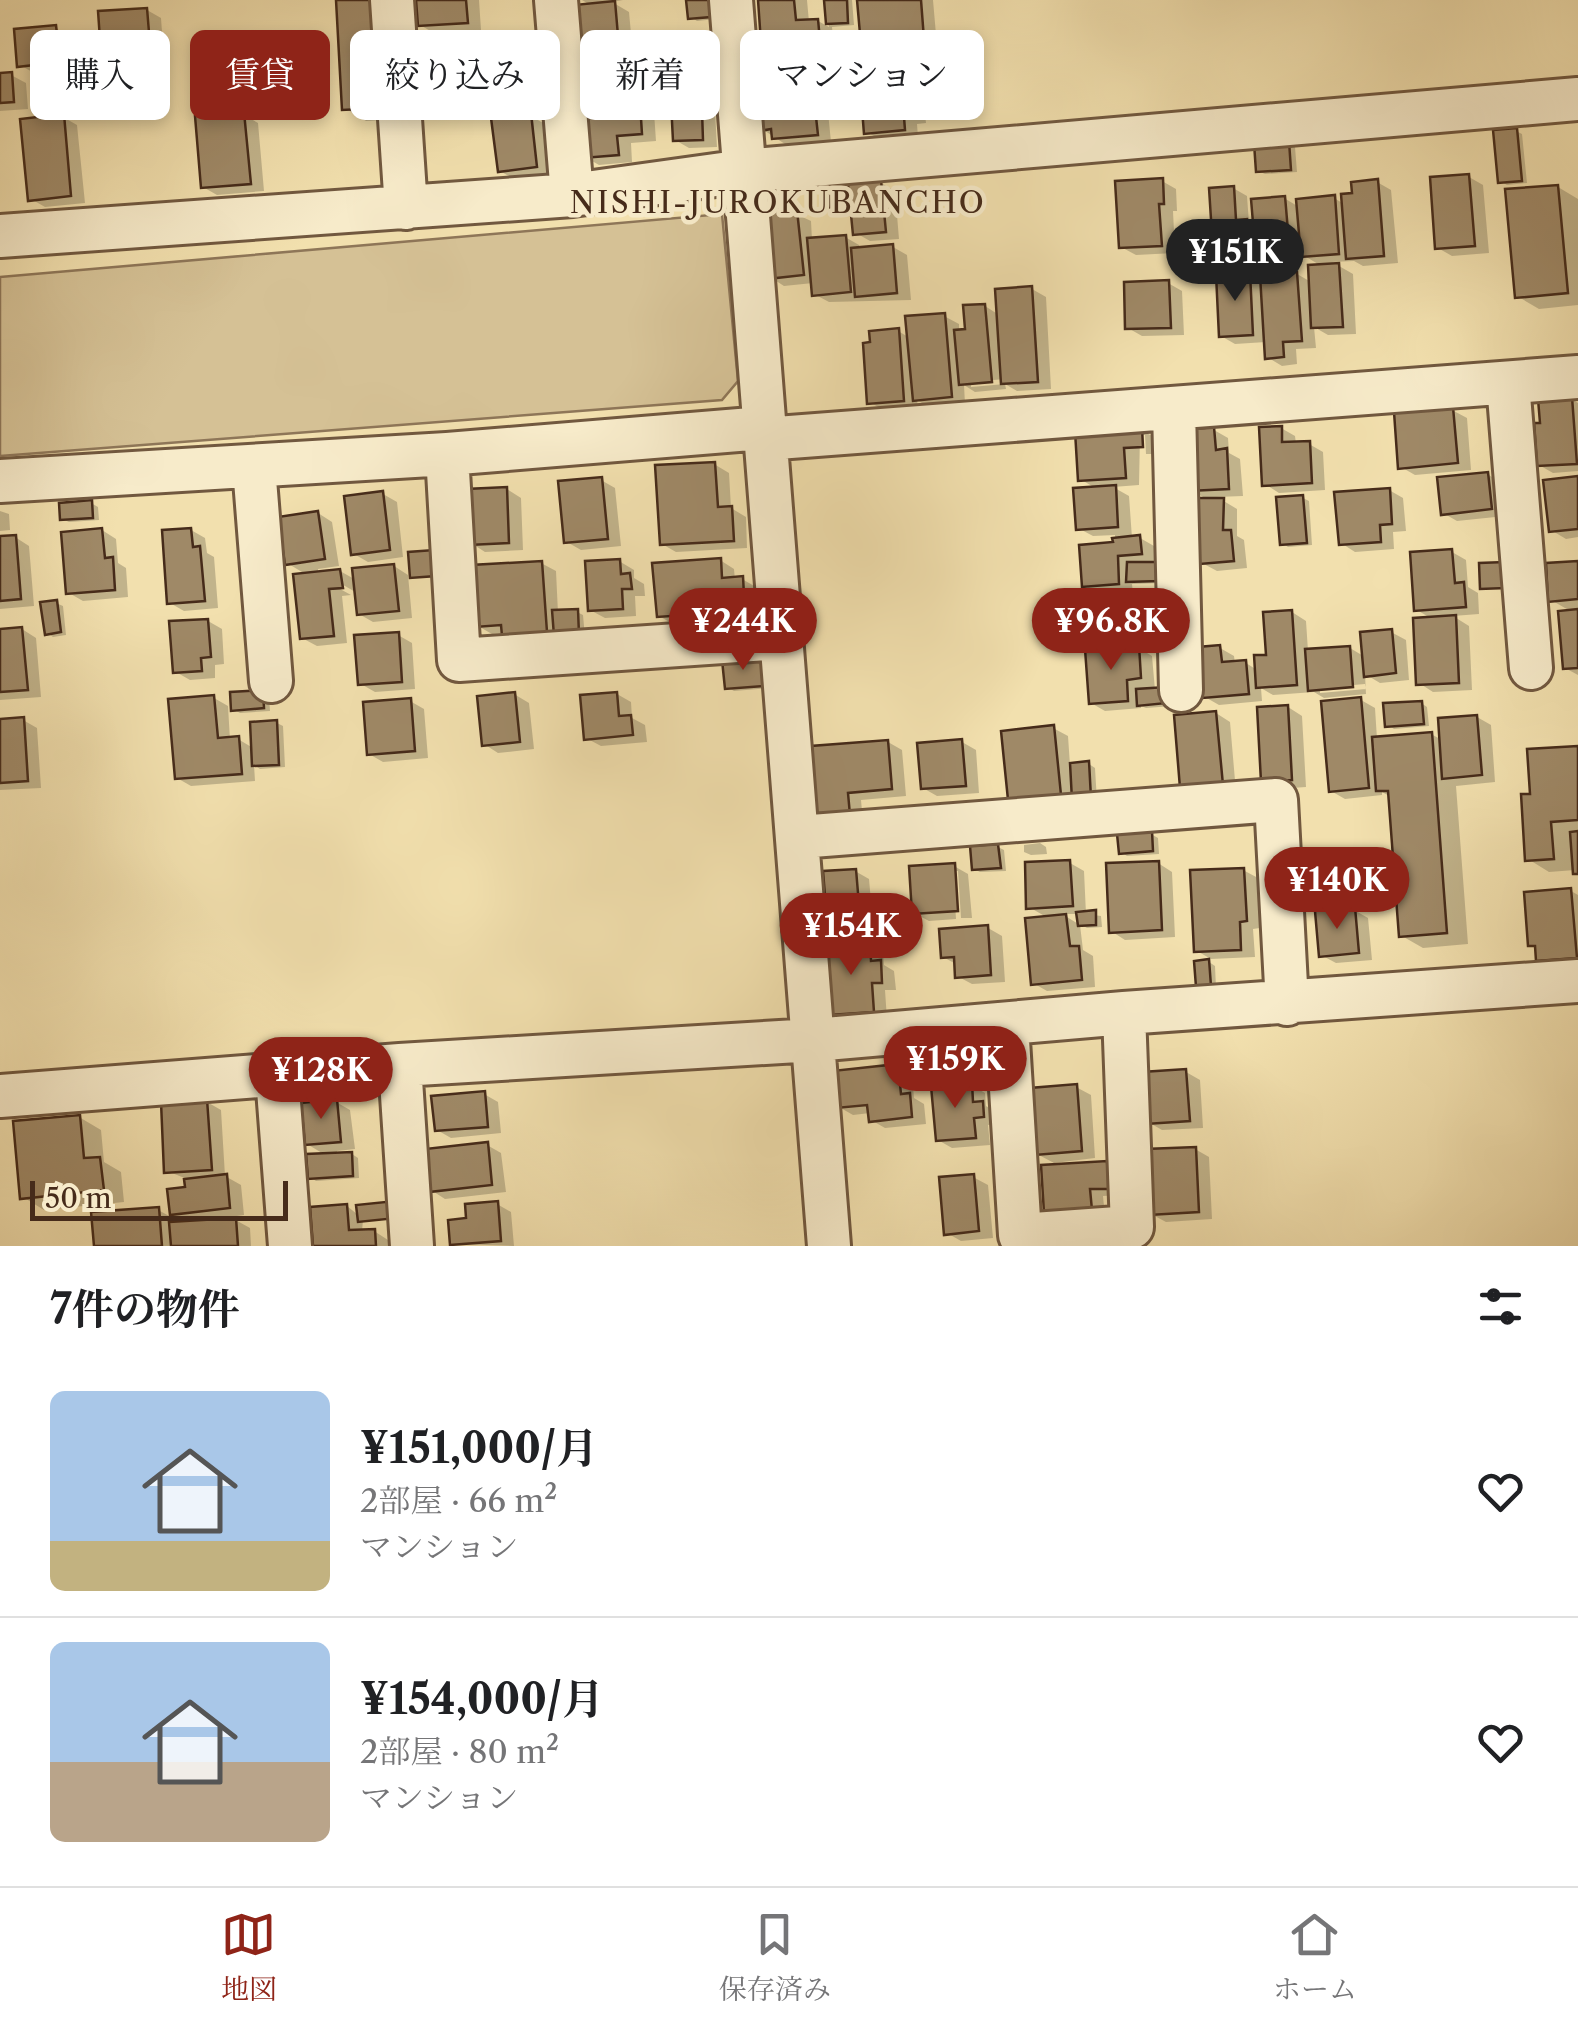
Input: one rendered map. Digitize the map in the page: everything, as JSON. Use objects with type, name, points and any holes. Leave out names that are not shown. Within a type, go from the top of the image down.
[{"type":"street","points":[[392,0],[406,208]]},
{"type":"street","points":[[556,0],[572,195]]},
{"type":"street","points":[[731,0],[829,1246]]},
{"type":"street","points":[[0,236],[572,195],[744,171],[1578,99]]},
{"type":"street","points":[[0,481],[1174,410],[1578,377]]},
{"type":"street","points":[[1508,383],[1531,668]]},
{"type":"street","points":[[1174,410],[1180,690]]},
{"type":"street","points":[[446,454],[459,660],[781,638]]},
{"type":"street","points":[[254,467],[271,681]]},
{"type":"street","points":[[799,836],[1276,800],[1287,1004]]},
{"type":"street","points":[[0,1096],[400,1065],[814,1040],[1578,981]]},
{"type":"street","points":[[1007,1024],[1020,1236],[1132,1227],[1124,1014]]},
{"type":"street","points":[[400,1065],[412,1246]]},
{"type":"street","points":[[277,1076],[290,1246]]},
{"type":"shaded area","points":[[722,214],[738,381],[722,400],[0,456],[0,277]]},
{"type":"building","points":[[336,0],[375,0],[377,30],[350,30],[350,110],[342,110]]},
{"type":"building","points":[[416,0],[466,0],[468,23],[418,26]]},
{"type":"building","points":[[686,0],[709,0],[711,17],[688,19]]},
{"type":"building","points":[[758,0],[794,0],[796,20],[818,19],[819,30],[760,30]]},
{"type":"building","points":[[824,0],[847,0],[848,23],[826,24]]},
{"type":"building","points":[[857,0],[921,0],[923,30],[860,30]]},
{"type":"building","points":[[615,1],[618,30],[580,30],[579,63],[574,5]]},
{"type":"building","points":[[147,8],[149,30],[99,30],[98,11]]},
{"type":"building","points":[[56,25],[57,30],[30,30],[30,65],[17,67],[14,29]]},
{"type":"building","points":[[12,72],[14,102],[0,103],[0,73]]},
{"type":"building","points":[[20,119],[65,120],[71,196],[28,201]]},
{"type":"building","points":[[195,120],[245,120],[251,184],[201,188]]},
{"type":"building","points":[[491,120],[532,120],[537,167],[498,172]]},
{"type":"building","points":[[580,120],[641,120],[642,134],[617,136],[619,155],[583,158]]},
{"type":"building","points":[[672,120],[702,120],[703,140],[673,141]]},
{"type":"building","points":[[759,120],[816,120],[818,135],[772,139],[771,129],[760,131]]},
{"type":"building","points":[[863,120],[904,120],[905,130],[864,134]]},
{"type":"building","points":[[1517,128],[1522,181],[1498,183],[1493,130]]},
{"type":"building","points":[[1289,141],[1291,170],[1256,172],[1254,143]]},
{"type":"building","points":[[1469,174],[1475,246],[1435,249],[1430,177]]},
{"type":"building","points":[[1163,178],[1164,204],[1159,204],[1162,246],[1119,248],[1115,181]]},
{"type":"building","points":[[1378,179],[1384,256],[1346,259],[1341,194],[1352,193],[1351,182]]},
{"type":"building","points":[[843,180],[845,207],[830,208],[827,181]]},
{"type":"building","points":[[881,180],[886,232],[853,235],[848,184]]},
{"type":"building","points":[[778,184],[782,212],[797,210],[804,275],[767,279],[758,187]]},
{"type":"building","points":[[1558,185],[1568,293],[1515,298],[1505,189]]},
{"type":"building","points":[[1234,186],[1236,220],[1247,219],[1250,264],[1214,266],[1209,188]]},
{"type":"building","points":[[1335,195],[1339,254],[1301,257],[1296,199]]},
{"type":"building","points":[[1285,196],[1290,255],[1256,259],[1251,199]]},
{"type":"building","points":[[846,235],[851,292],[812,296],[807,238]]},
{"type":"building","points":[[893,244],[897,293],[855,297],[851,248]]},
{"type":"building","points":[[1339,263],[1343,327],[1311,328],[1308,265]]},
{"type":"building","points":[[1250,272],[1253,335],[1219,337],[1216,274]]},
{"type":"building","points":[[1297,272],[1302,341],[1283,342],[1284,357],[1265,359],[1260,275]]},
{"type":"building","points":[[1169,280],[1171,328],[1125,329],[1124,282]]},
{"type":"building","points":[[1032,286],[1038,382],[1001,384],[995,289]]},
{"type":"building","points":[[985,304],[992,382],[959,385],[954,330],[965,329],[963,305]]},
{"type":"building","points":[[945,313],[952,397],[913,401],[905,316]]},
{"type":"building","points":[[899,328],[904,401],[867,404],[863,343],[870,342],[869,331]]},
{"type":"building","points":[[1572,397],[1577,464],[1537,466],[1534,423],[1540,423],[1538,399]]},
{"type":"building","points":[[1453,407],[1458,463],[1398,469],[1394,412]]},
{"type":"building","points":[[1282,426],[1282,442],[1310,441],[1312,483],[1262,486],[1259,427]]},
{"type":"building","points":[[1142,427],[1143,447],[1124,448],[1126,478],[1078,481],[1075,431]]},
{"type":"building","points":[[1214,427],[1216,450],[1227,448],[1229,489],[1189,491],[1185,430]]},
{"type":"building","points":[[715,462],[718,507],[732,506],[734,541],[660,545],[655,465]]},
{"type":"building","points":[[1488,472],[1492,509],[1441,515],[1437,477]]},
{"type":"building","points":[[1578,476],[1578,529],[1549,532],[1543,480]]},
{"type":"building","points":[[602,477],[608,539],[564,543],[558,481]]},
{"type":"building","points":[[1116,485],[1118,527],[1076,530],[1073,488]]},
{"type":"building","points":[[507,487],[509,543],[469,545],[466,489]]},
{"type":"building","points":[[1390,488],[1392,524],[1380,525],[1381,542],[1339,545],[1334,492]]},
{"type":"building","points":[[383,491],[390,550],[351,555],[344,496]]},
{"type":"building","points":[[1303,495],[1307,543],[1280,545],[1276,497]]},
{"type":"building","points":[[1188,498],[1224,498],[1223,530],[1231,530],[1234,561],[1200,564]]},
{"type":"building","points":[[92,500],[93,518],[60,520],[59,503]]},
{"type":"building","points":[[318,511],[325,559],[285,565],[278,517]]},
{"type":"building","points":[[102,528],[105,558],[113,557],[115,590],[66,594],[61,532]]},
{"type":"building","points":[[191,528],[193,547],[200,546],[205,601],[167,604],[162,530]]},
{"type":"building","points":[[16,535],[21,599],[0,601],[0,536]]},
{"type":"building","points":[[1140,535],[1142,554],[1118,556],[1119,584],[1082,587],[1079,545]]},
{"type":"building","points":[[1452,549],[1455,583],[1464,582],[1466,607],[1414,611],[1410,552]]},
{"type":"building","points":[[434,550],[436,576],[410,578],[408,552]]},
{"type":"building","points":[[721,558],[722,578],[743,576],[744,596],[715,599],[716,613],[657,617],[652,563]]},
{"type":"building","points":[[620,559],[621,574],[630,573],[632,589],[622,589],[623,609],[588,611],[585,561]]},
{"type":"building","points":[[542,561],[547,632],[502,636],[501,625],[475,627],[471,565]]},
{"type":"building","points":[[1578,561],[1578,599],[1548,602],[1546,563]]},
{"type":"building","points":[[1127,562],[1159,562],[1159,581],[1126,582]]},
{"type":"building","points":[[1505,562],[1506,588],[1480,589],[1479,563]]},
{"type":"building","points":[[394,564],[399,611],[357,615],[352,568]]},
{"type":"building","points":[[340,569],[343,588],[329,589],[334,636],[300,639],[293,574]]},
{"type":"building","points":[[1137,591],[1139,636],[1082,639],[1080,594]]},
{"type":"building","points":[[57,600],[61,632],[45,635],[40,602]]},
{"type":"building","points":[[578,609],[579,635],[554,636],[552,610]]},
{"type":"building","points":[[1578,609],[1578,668],[1563,669],[1558,611]]},
{"type":"building","points":[[1292,610],[1297,685],[1256,688],[1254,655],[1266,655],[1263,612]]},
{"type":"building","points":[[1456,615],[1459,683],[1416,685],[1413,618]]},
{"type":"building","points":[[208,619],[211,657],[201,658],[202,671],[173,673],[169,621]]},
{"type":"building","points":[[22,627],[28,690],[0,692],[0,629]]},
{"type":"building","points":[[1392,629],[1396,673],[1364,677],[1360,632]]},
{"type":"building","points":[[399,632],[402,682],[358,685],[354,635]]},
{"type":"building","points":[[1139,645],[1141,678],[1127,680],[1128,701],[1089,704],[1085,649]]},
{"type":"building","points":[[1220,645],[1222,662],[1246,660],[1249,694],[1203,698],[1198,647]]},
{"type":"building","points":[[1350,646],[1353,687],[1308,691],[1305,649]]},
{"type":"building","points":[[762,657],[764,686],[725,689],[722,660]]},
{"type":"building","points":[[1166,687],[1167,703],[1137,706],[1136,689]]},
{"type":"building","points":[[263,690],[264,708],[231,711],[230,692]]},
{"type":"building","points":[[515,692],[520,742],[482,746],[477,696]]},
{"type":"building","points":[[617,692],[619,716],[631,715],[633,735],[584,740],[580,695]]},
{"type":"building","points":[[214,695],[218,738],[239,736],[242,774],[175,779],[168,699]]},
{"type":"building","points":[[1361,697],[1369,788],[1329,792],[1321,701]]},
{"type":"building","points":[[411,698],[415,751],[367,755],[363,702]]},
{"type":"building","points":[[1422,701],[1424,724],[1385,727],[1383,703]]},
{"type":"building","points":[[1288,705],[1292,780],[1261,782],[1257,707]]},
{"type":"building","points":[[1216,711],[1223,785],[1180,788],[1174,715]]},
{"type":"building","points":[[1477,715],[1482,775],[1442,779],[1438,718]]},
{"type":"building","points":[[24,717],[28,781],[0,783],[0,719]]},
{"type":"building","points":[[277,720],[279,765],[252,766],[250,722]]},
{"type":"building","points":[[1054,725],[1061,795],[1008,800],[1001,731]]},
{"type":"building","points":[[1432,732],[1447,933],[1399,937],[1388,791],[1376,791],[1372,737]]},
{"type":"building","points":[[962,739],[966,786],[921,789],[917,743]]},
{"type":"building","points":[[888,740],[892,789],[848,793],[850,815],[817,818],[811,746]]},
{"type":"building","points":[[1578,746],[1578,820],[1551,822],[1554,859],[1525,861],[1521,794],[1530,794],[1527,749]]},
{"type":"building","points":[[1089,761],[1091,798],[1072,800],[1070,763]]},
{"type":"building","points":[[1152,831],[1153,851],[1119,854],[1117,834]]},
{"type":"building","points":[[1578,831],[1578,874],[1573,874],[1570,832]]},
{"type":"building","points":[[998,844],[1001,868],[972,870],[970,846]]},
{"type":"building","points":[[1070,860],[1073,906],[1026,909],[1025,862]]},
{"type":"building","points":[[1159,861],[1162,930],[1109,933],[1106,863]]},
{"type":"building","points":[[955,863],[958,911],[912,914],[909,866]]},
{"type":"building","points":[[1244,868],[1247,921],[1240,922],[1241,950],[1194,952],[1190,870]]},
{"type":"building","points":[[856,869],[860,917],[827,920],[823,871]]},
{"type":"building","points":[[1571,888],[1577,958],[1536,961],[1535,946],[1528,946],[1524,892]]},
{"type":"building","points":[[1355,907],[1359,953],[1319,957],[1315,911]]},
{"type":"building","points":[[1096,910],[1096,925],[1078,926],[1076,912]]},
{"type":"building","points":[[1066,914],[1070,946],[1079,946],[1082,980],[1031,985],[1025,918]]},
{"type":"building","points":[[988,925],[991,975],[955,978],[954,957],[941,958],[939,929]]},
{"type":"building","points":[[870,942],[871,961],[881,960],[882,983],[872,983],[874,1012],[829,1015],[825,945]]},
{"type":"building","points":[[1209,959],[1211,986],[1196,987],[1194,961]]},
{"type":"building","points":[[898,1064],[901,1094],[910,1093],[912,1117],[869,1122],[867,1105],[836,1108],[832,1071]]},
{"type":"building","points":[[1186,1069],[1190,1121],[1146,1124],[1142,1072]]},
{"type":"building","points":[[972,1082],[973,1102],[983,1101],[984,1117],[974,1118],[976,1138],[936,1141],[931,1086]]},
{"type":"building","points":[[1077,1084],[1082,1151],[1035,1155],[1030,1088]]},
{"type":"building","points":[[485,1091],[488,1127],[435,1131],[431,1096]]},
{"type":"building","points":[[207,1099],[212,1170],[164,1173],[161,1102]]},
{"type":"building","points":[[337,1099],[341,1142],[305,1145],[301,1103]]},
{"type":"building","points":[[80,1115],[84,1158],[100,1157],[104,1190],[20,1199],[13,1121]]},
{"type":"building","points":[[488,1142],[492,1185],[429,1192],[425,1149]]},
{"type":"building","points":[[1196,1147],[1199,1212],[1149,1215],[1145,1149]]},
{"type":"building","points":[[352,1152],[353,1176],[308,1179],[306,1154]]},
{"type":"building","points":[[1107,1161],[1109,1189],[1090,1189],[1092,1210],[1044,1213],[1041,1165]]},
{"type":"building","points":[[227,1174],[230,1208],[170,1215],[167,1189],[185,1187],[184,1179]]},
{"type":"building","points":[[974,1174],[979,1231],[944,1235],[939,1177]]},
{"type":"building","points":[[395,1201],[397,1218],[358,1222],[356,1205]]},
{"type":"building","points":[[498,1201],[501,1241],[450,1245],[448,1220],[466,1218],[465,1204]]},
{"type":"building","points":[[347,1204],[349,1230],[375,1229],[376,1246],[313,1246],[310,1207]]},
{"type":"building","points":[[159,1207],[162,1246],[94,1246],[91,1212]]},
{"type":"building","points":[[236,1218],[238,1246],[171,1246],[169,1222]]},
{"type":"district","name":"NISHI-JUROKUBANCHO","points":[[778,202]]}]
